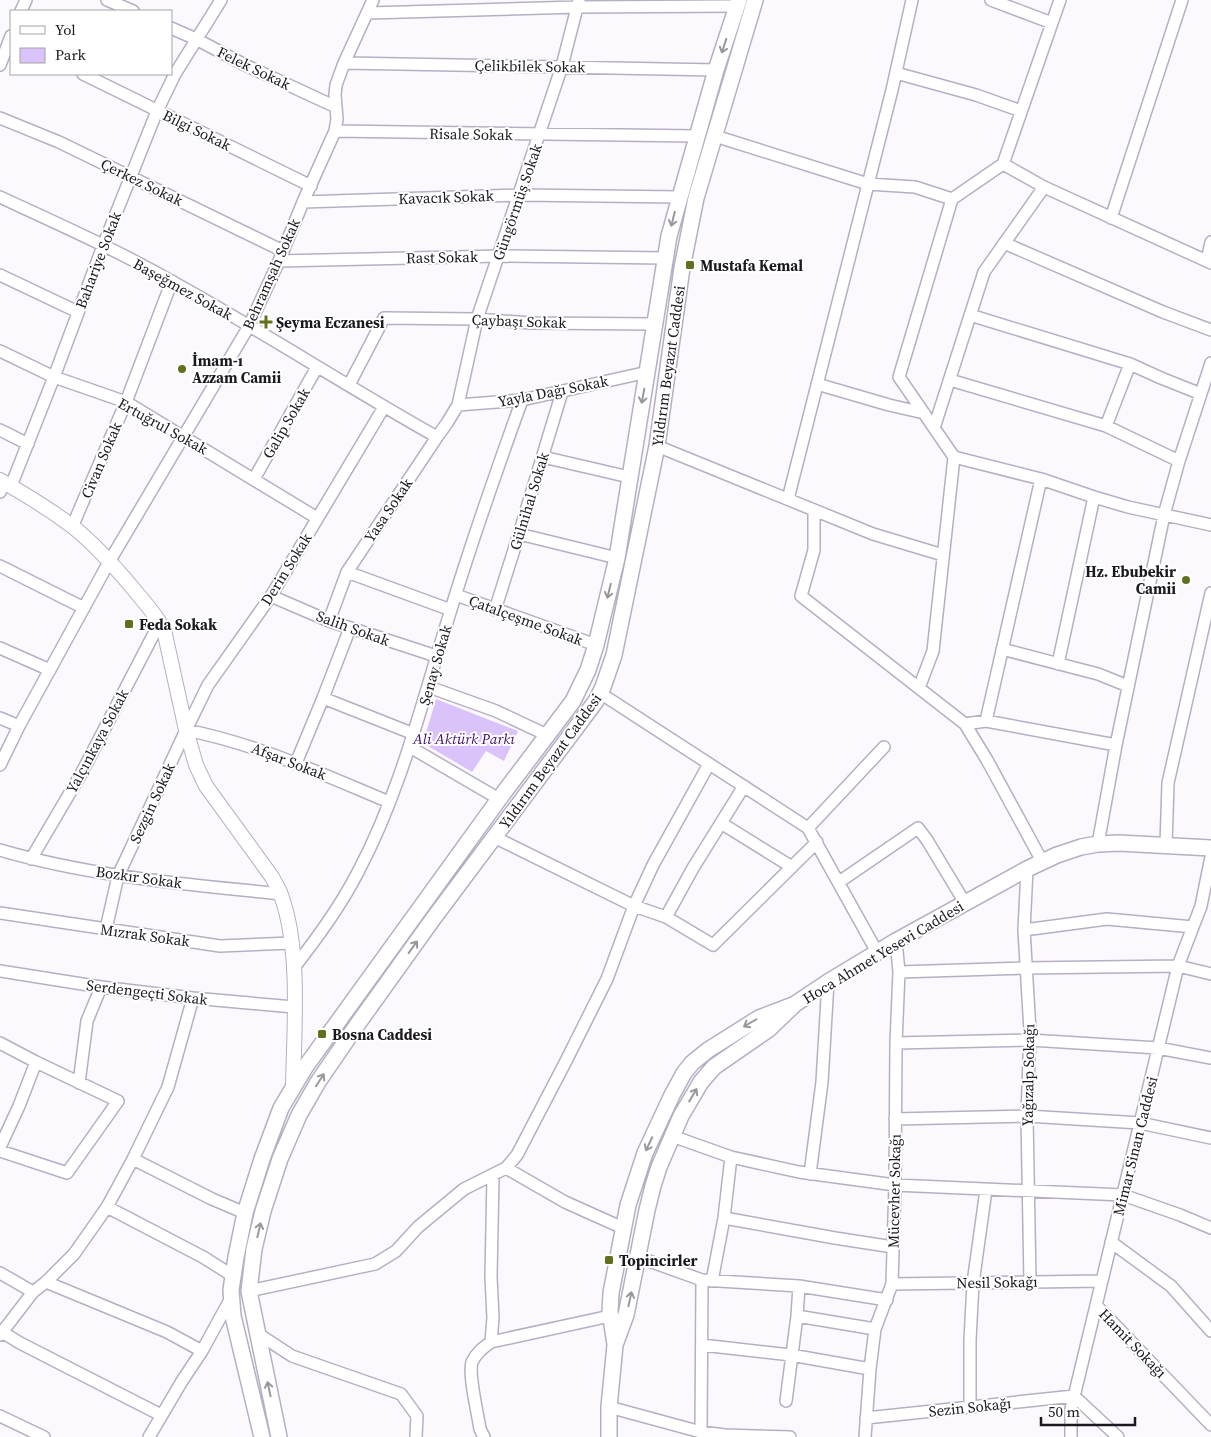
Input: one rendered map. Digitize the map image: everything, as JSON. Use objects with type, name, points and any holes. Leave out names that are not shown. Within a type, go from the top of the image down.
[{"type":"main road","name":"Yıldırım Beyazıt Caddesi","points":[[279,1437],[249,1291],[254,1249],[263,1211],[280,1159],[299,1115],[318,1082],[357,1025],[604,687],[614,655],[657,446],[682,268],[696,198],[755,0]]},
{"type":"main road","points":[[262,1437],[233,1316],[231,1298],[232,1276],[245,1213],[272,1129],[281,1108],[312,1058],[499,799],[573,701],[583,682],[596,646],[617,558],[669,236],[716,70],[738,3]]},
{"type":"main road","name":"Hoca Ahmet Yesevi Caddesi","points":[[609,1437],[609,1408],[615,1345],[626,1315],[653,1186],[672,1136],[690,1100],[701,1082],[714,1067],[769,1029],[795,1004],[828,982],[896,941],[1027,869],[1057,855],[1073,849],[1098,844],[1119,843],[1211,848]]},
{"type":"main road","points":[[615,1345],[610,1316],[611,1293],[623,1228],[645,1153],[672,1095],[692,1062],[708,1050],[759,1018],[795,1004]]},
{"type":"street","points":[[107,0],[130,10]]},
{"type":"street","name":"Bahariye Sokak","points":[[4,485],[28,444],[103,246],[157,111],[175,74],[221,0]]},
{"type":"street","name":"Behramşah Sokak","points":[[109,562],[249,326],[336,131],[336,85],[344,63],[374,0]]},
{"type":"street","points":[[788,499],[896,73],[912,0]]},
{"type":"street","points":[[991,0],[1052,23]]},
{"type":"street","points":[[1060,0],[1002,164],[952,199],[899,377],[954,457],[1041,480],[1094,497],[1211,525]]},
{"type":"street","points":[[1111,218],[1182,0]]},
{"type":"street","points":[[368,13],[578,3],[738,3]]},
{"type":"street","name":"Güngörmüş Sokak","points":[[458,405],[477,319],[540,135],[562,66],[578,3]]},
{"type":"street","name":"Felek Sokak","points":[[172,28],[336,107]]},
{"type":"street","points":[[0,65],[10,40]]},
{"type":"street","name":"Çelikbilek Sokak","points":[[344,63],[716,70]]},
{"type":"street","points":[[896,73],[976,95],[1021,111]]},
{"type":"street","name":"Bilgi Sokak","points":[[84,75],[311,186]]},
{"type":"street","name":"Çerkez Sokak","points":[[0,118],[59,142],[131,177],[281,256]]},
{"type":"street","name":"Risale Sokak","points":[[336,131],[697,136]]},
{"type":"street","points":[[715,136],[868,184],[915,187],[952,199]]},
{"type":"street","points":[[1002,164],[1044,187],[1209,262],[1211,242]]},
{"type":"street","points":[[934,428],[984,272],[1044,187]]},
{"type":"street","name":"Kavacık Sokak","points":[[303,202],[520,195],[679,197]]},
{"type":"street","name":"Başeğmez Sokak","points":[[0,197],[172,281],[437,437]]},
{"type":"street","points":[[1004,243],[1163,312],[1211,330]]},
{"type":"street","name":"Rast Sokak","points":[[281,256],[666,258]]},
{"type":"street","points":[[0,275],[78,312]]},
{"type":"street","name":"Civan Sokak","points":[[72,527],[126,402],[172,281]]},
{"type":"street","points":[[970,315],[1130,364],[1201,394]]},
{"type":"street","name":"Çaybaşı Sokak","points":[[349,385],[384,318],[477,319],[531,323],[654,324]]},
{"type":"street","name":"Ertuğrul Sokak","points":[[0,350],[54,377],[126,402],[317,518]]},
{"type":"street","points":[[1098,844],[1116,744],[1164,515],[1179,461],[1211,362]]},
{"type":"street","points":[[1106,426],[1130,364]]},
{"type":"street","name":"Galip Sokak","points":[[254,479],[317,367]]},
{"type":"street","name":"Yayla Dağı Sokak","points":[[458,405],[522,400],[648,372]]},
{"type":"street","points":[[950,380],[1106,426],[1179,461]]},
{"type":"street","points":[[817,384],[924,413]]},
{"type":"street","name":"Gülnihal Sokak","points":[[495,610],[562,392]]},
{"type":"street","name":"Şenay Sokak","points":[[294,970],[322,932],[358,872],[389,802],[410,748],[429,687],[436,656],[491,484],[522,400]]},
{"type":"street","name":"Yasa Sokak","points":[[329,621],[347,572],[458,405]]},
{"type":"street","name":"Derin Sokak","points":[[186,730],[213,677],[271,596],[384,407]]},
{"type":"street","points":[[0,430],[28,444]]},
{"type":"street","points":[[657,446],[873,534],[943,555]]},
{"type":"street","points":[[543,457],[630,476]]},
{"type":"street","points":[[919,688],[932,651],[954,457]]},
{"type":"street","points":[[986,721],[1041,480]]},
{"type":"street","points":[[4,485],[72,527],[130,584],[160,622],[164,630],[186,730],[196,765],[206,786],[272,877],[281,894],[288,917],[294,970],[293,1087]]},
{"type":"street","points":[[1058,664],[1094,497]]},
{"type":"street","points":[[814,510],[814,550],[801,596],[966,724],[1042,862]]},
{"type":"street","points":[[519,534],[617,558]]},
{"type":"street","points":[[0,765],[109,562]]},
{"type":"street","points":[[0,566],[84,608]]},
{"type":"street","points":[[347,572],[451,610]]},
{"type":"street","points":[[1166,845],[1168,783],[1211,593]]},
{"type":"street","name":"Salih Sokak","points":[[271,596],[329,621],[436,656]]},
{"type":"street","name":"Çatalçeşme Sokak","points":[[456,596],[596,646]]},
{"type":"street","name":"Yalçınkaya Sokak","points":[[31,859],[80,774],[160,622]]},
{"type":"street","points":[[296,763],[350,628]]},
{"type":"street","points":[[0,648],[50,670]]},
{"type":"street","points":[[1002,649],[1098,674],[1128,686]]},
{"type":"street","points":[[429,687],[496,711],[547,735]]},
{"type":"street","points":[[600,693],[808,828],[877,952]]},
{"type":"street","points":[[323,698],[414,734]]},
{"type":"street","points":[[0,718],[20,726]]},
{"type":"street","points":[[966,724],[986,721],[1116,744]]},
{"type":"street","name":"Afşar Sokak","points":[[186,730],[215,735],[251,747],[296,763],[389,802]]},
{"type":"street","name":"Sezgin Sokak","points":[[106,929],[118,876],[186,730]]},
{"type":"street","points":[[808,828],[884,747]]},
{"type":"street","points":[[410,748],[499,799]]},
{"type":"street","points":[[249,1291],[374,1264],[396,1251],[418,1227],[464,1189],[506,1168],[517,1155],[566,1061],[607,979],[634,906],[653,865],[709,764]]},
{"type":"street","points":[[666,916],[693,868],[744,786]]},
{"type":"street","points":[[721,823],[792,867]]},
{"type":"street","points":[[839,882],[918,828],[966,903]]},
{"type":"street","points":[[494,837],[634,906],[666,916],[713,945],[817,842]]},
{"type":"street","name":"Bozkır Sokak","points":[[0,850],[31,859],[118,876],[281,894]]},
{"type":"street","name":"Mimar Sinan Caddesi","points":[[1071,1437],[1071,1409],[1096,1304],[1178,966],[1193,927],[1206,907],[1211,858]]},
{"type":"street","name":"Yağızalp Sokağı","points":[[1027,869],[1024,930],[1030,1040],[1027,1116],[1030,1282]]},
{"type":"street","name":"Mızrak Sokak","points":[[0,913],[220,946],[292,942]]},
{"type":"street","points":[[1024,930],[1107,919],[1193,927]]},
{"type":"street","name":"Mücevher Sokağı","points":[[865,1437],[875,1329],[892,1284],[899,972],[896,941]]},
{"type":"street","points":[[899,972],[1178,966],[1211,974]]},
{"type":"street","name":"Serdengeçti Sokak","points":[[0,971],[101,987],[294,1007]]},
{"type":"street","points":[[810,1174],[822,1082],[828,982]]},
{"type":"street","points":[[79,1083],[87,1021],[101,987]]},
{"type":"street","points":[[162,1415],[1,1334],[33,1292],[46,1282],[74,1254],[107,1207],[168,1087],[193,998]]},
{"type":"street","points":[[896,1043],[1030,1040],[1158,1048],[1211,1058]]},
{"type":"street","points":[[0,1042],[36,1062],[118,1101],[67,1173],[0,1149],[36,1062]]},
{"type":"street","points":[[895,1119],[1027,1116],[1140,1123],[1211,1138]]},
{"type":"street","points":[[672,1136],[731,1157],[810,1174],[894,1185],[1123,1195],[1211,1228]]},
{"type":"street","points":[[701,1432],[702,1345],[707,1280],[724,1218],[731,1157]]},
{"type":"street","points":[[133,1159],[212,1199],[245,1213]]},
{"type":"street","points":[[506,1168],[565,1202],[623,1228]]},
{"type":"street","points":[[491,1342],[494,1318],[491,1277],[493,1176]]},
{"type":"street","points":[[970,1407],[970,1340],[973,1282],[986,1190]]},
{"type":"street","points":[[107,1207],[203,1257],[232,1276]]},
{"type":"street","points":[[724,1218],[835,1238],[893,1246]]},
{"type":"street","points":[[1111,1242],[1171,1286],[1211,1331]]},
{"type":"street","points":[[638,1256],[707,1280],[799,1286],[887,1300]]},
{"type":"street","points":[[0,1273],[33,1292]]},
{"type":"street","name":"Nesil Sokağı","points":[[892,1284],[1102,1281]]},
{"type":"street","points":[[46,1282],[167,1332],[202,1351]]},
{"type":"street","points":[[786,1401],[799,1286]]},
{"type":"street","points":[[149,1437],[202,1351],[231,1298]]},
{"type":"street","name":"Hamit Sokağı","points":[[1096,1304],[1211,1425]]},
{"type":"street","points":[[484,1437],[480,1430],[471,1375],[471,1364],[477,1353],[491,1342],[610,1316]]},
{"type":"street","points":[[797,1316],[875,1329]]},
{"type":"street","points":[[257,1333],[292,1356],[401,1394],[417,1416],[416,1437]]},
{"type":"street","points":[[702,1345],[791,1355],[870,1369]]},
{"type":"street","points":[[1074,1396],[1118,1437]]},
{"type":"street","name":"Sezin Sokağı","points":[[866,1418],[1074,1396]]},
{"type":"street","points":[[609,1408],[701,1432],[725,1436],[790,1437]]},
{"type":"street","points":[[0,1416],[44,1437]]},
{"type":"green space","name":"Ali Aktürk Parkı","points":[[436,699],[518,731],[504,761],[486,751],[472,772],[423,743]]},
{"type":"place","name":"Mustafa Kemal","points":[[690,265]]},
{"type":"place","name":"Şeyma Eczanesi","points":[[266,322]]},
{"type":"place","name":"İmam-ı Azzam Camii","points":[[182,369]]},
{"type":"place","name":"Hz. Ebubekir Camii","points":[[1186,580]]},
{"type":"place","name":"Feda Sokak","points":[[129,624]]},
{"type":"place","name":"Bosna Caddesi","points":[[322,1034]]},
{"type":"place","name":"Topincirler","points":[[609,1260]]}]
